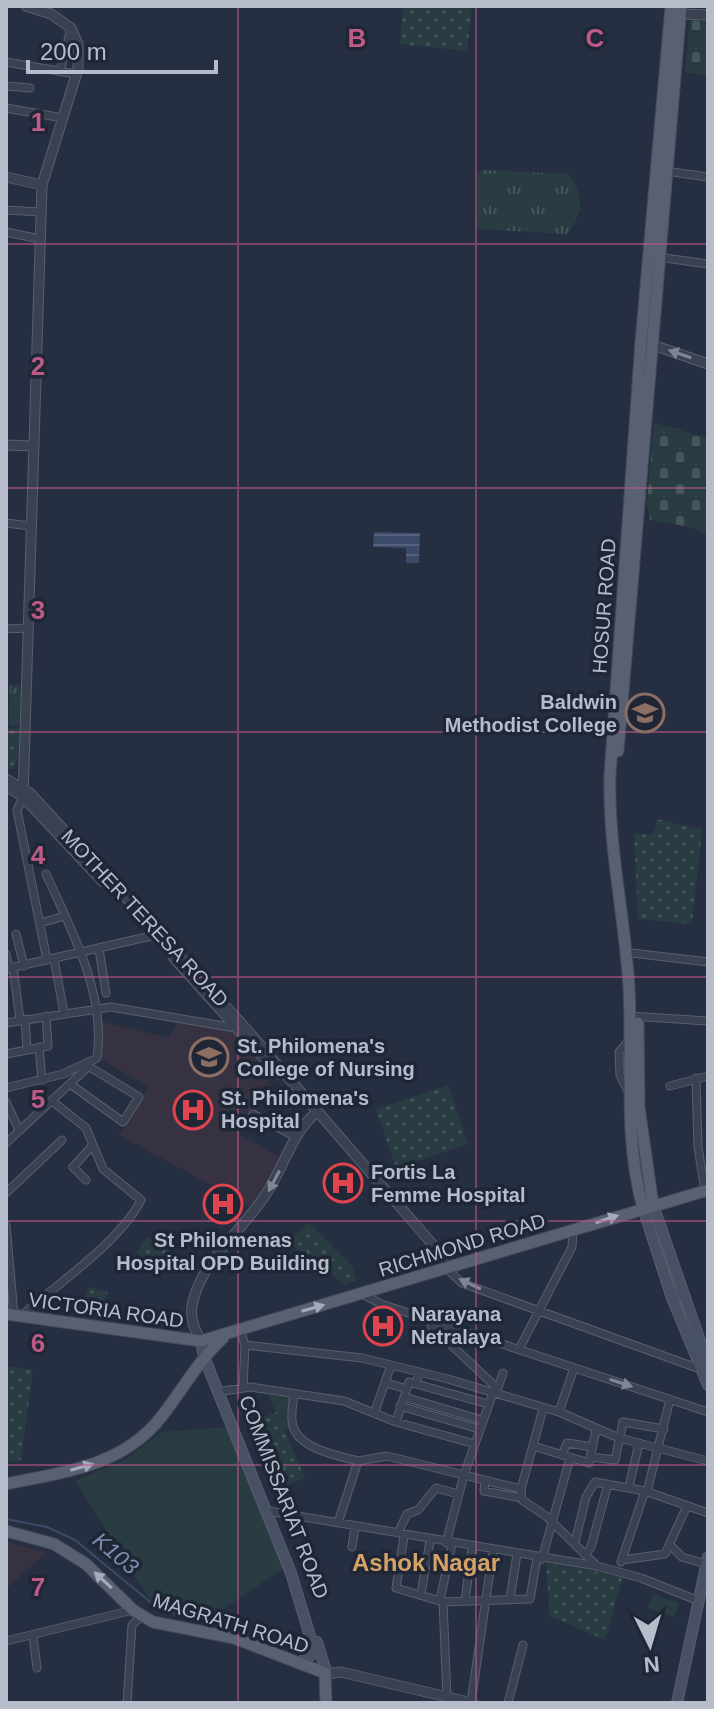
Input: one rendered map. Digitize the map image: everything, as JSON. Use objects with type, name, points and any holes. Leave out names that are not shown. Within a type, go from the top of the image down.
[{"type":"main road","name":"HOSUR ROAD","points":[[648,1207],[639,1107],[638,1016],[616,798],[646,343],[658,257],[678,9]]},
{"type":"main road","name":"HOSUR ROAD","points":[[648,1207],[629,1093],[631,1038],[638,1016],[609,798],[646,343],[678,9]]},
{"type":"main road","points":[[648,1186],[667,1201]]},
{"type":"main road","name":"RICHMOND ROAD","points":[[201,1341],[707,1191]]},
{"type":"main road","points":[[648,1207],[706,1365],[708,1385]]},
{"type":"main road","name":"VICTORIA ROAD","points":[[14,1315],[201,1341]]},
{"type":"main road","name":"RICHMOND ROAD","points":[[6,1484],[83,1468],[120,1454],[140,1441],[162,1417],[206,1354],[227,1334]]},
{"type":"main road","name":"COMMISSARIAT ROAD","points":[[201,1341],[271,1510]]},
{"type":"main road","name":"COMMISSARIAT ROAD","points":[[206,1354],[271,1510],[327,1674],[326,1703]]},
{"type":"main road","name":"MAGRATH ROAD","points":[[6,1531],[54,1544],[86,1564],[137,1613],[169,1626],[234,1638],[302,1661],[327,1674]]},
{"type":"main road","points":[[677,1703],[707,1561]]},
{"type":"main road","points":[[302,1661],[308,1659],[316,1645]]},
{"type":"street","points":[[26,6],[51,14],[71,28],[78,44],[76,74],[42,185],[23,792],[17,810],[40,923],[64,1013]]},
{"type":"street","points":[[678,9],[708,15]]},
{"type":"street","points":[[60,72],[71,28]]},
{"type":"street","points":[[6,62],[76,74]]},
{"type":"street","points":[[6,86],[30,88]]},
{"type":"street","points":[[6,108],[63,118]]},
{"type":"street","points":[[665,171],[708,177]]},
{"type":"street","points":[[6,177],[42,185]]},
{"type":"street","points":[[6,210],[40,212]]},
{"type":"street","points":[[6,232],[40,239]]},
{"type":"street","points":[[658,257],[708,264]]},
{"type":"street","points":[[646,343],[708,364]]},
{"type":"street","points":[[6,445],[33,446]]},
{"type":"street","points":[[6,523],[30,526]]},
{"type":"street","points":[[6,629],[27,628]]},
{"type":"street","name":"MOTHER TERESA ROAD","points":[[6,779],[23,792],[157,936],[451,1269]]},
{"type":"street","name":"MOTHER TERESA ROAD","points":[[6,786],[23,792]]},
{"type":"street","points":[[6,813],[17,810]]},
{"type":"street","points":[[22,837],[32,834]]},
{"type":"street","points":[[6,1143],[97,1058],[96,1007],[82,953],[46,874]]},
{"type":"street","points":[[40,923],[65,916]]},
{"type":"street","points":[[16,934],[24,966]]},
{"type":"street","points":[[9,968],[157,936]]},
{"type":"street","name":"MOTHER TERESA ROAD","points":[[157,936],[236,1028],[315,1112]]},
{"type":"street","points":[[99,949],[106,993]]},
{"type":"street","points":[[632,953],[708,962]]},
{"type":"street","points":[[6,954],[27,1049]]},
{"type":"street","points":[[6,1023],[96,1007],[137,1009],[236,1028]]},
{"type":"street","points":[[6,1054],[48,1046],[46,1016]]},
{"type":"street","points":[[638,1016],[708,1021]]},
{"type":"street","points":[[39,1047],[42,1080]]},
{"type":"street","points":[[6,1088],[42,1080],[97,1058]]},
{"type":"street","points":[[70,1084],[123,1122],[139,1097],[88,1066]]},
{"type":"street","points":[[670,1086],[708,1076]]},
{"type":"street","points":[[696,1078],[697,1115],[707,1191]]},
{"type":"street","points":[[14,1315],[100,1247],[135,1212],[141,1200],[103,1169],[86,1128],[52,1101]]},
{"type":"street","points":[[6,1102],[19,1130]]},
{"type":"street","points":[[201,1341],[192,1320],[192,1304],[203,1279],[268,1192],[296,1137],[315,1112]]},
{"type":"street","points":[[253,1114],[296,1137]]},
{"type":"street","points":[[697,1115],[708,1115]]},
{"type":"street","points":[[6,1193],[62,1140]]},
{"type":"street","points":[[86,1180],[73,1167],[93,1145]]},
{"type":"street","points":[[6,1225],[14,1315]]},
{"type":"street","points":[[519,1349],[572,1247],[573,1230]]},
{"type":"street","points":[[451,1269],[462,1283],[706,1365]]},
{"type":"street","points":[[362,1294],[381,1304],[706,1410]]},
{"type":"street","points":[[432,1320],[431,1326],[496,1392]]},
{"type":"street","points":[[240,1330],[245,1345],[243,1388]]},
{"type":"street","points":[[245,1345],[362,1358],[419,1372],[559,1412],[619,1438],[708,1461]]},
{"type":"street","points":[[375,1411],[391,1365]]},
{"type":"street","points":[[559,1412],[574,1368]]},
{"type":"street","points":[[416,1384],[419,1372]]},
{"type":"street","points":[[447,1698],[442,1601],[449,1544],[464,1475],[488,1404],[503,1373]]},
{"type":"street","points":[[396,1422],[409,1382],[488,1404]]},
{"type":"street","points":[[386,1383],[482,1420]]},
{"type":"street","points":[[223,1391],[243,1388],[344,1401],[396,1422],[475,1444]]},
{"type":"street","points":[[294,1394],[292,1420],[298,1436],[320,1449],[358,1461],[387,1456],[485,1481],[484,1491],[521,1493],[597,1566]]},
{"type":"street","points":[[619,1572],[659,1449],[670,1399]]},
{"type":"street","points":[[400,1406],[479,1429]]},
{"type":"street","points":[[521,1493],[543,1409]]},
{"type":"street","points":[[591,1457],[615,1460],[623,1422],[664,1429]]},
{"type":"street","points":[[533,1446],[589,1463],[596,1430]]},
{"type":"street","points":[[458,1494],[436,1488],[418,1510],[407,1514],[401,1535],[396,1588],[442,1601],[486,1603],[530,1599],[552,1524],[567,1443],[593,1447]]},
{"type":"street","points":[[629,1487],[639,1443]]},
{"type":"street","points":[[338,1523],[358,1461]]},
{"type":"street","points":[[575,1542],[586,1497],[595,1482],[646,1491],[686,1508],[708,1513]]},
{"type":"street","points":[[586,1554],[591,1547],[608,1484]]},
{"type":"street","points":[[622,1560],[665,1554],[686,1508]]},
{"type":"street","points":[[271,1510],[430,1541],[597,1566],[699,1601]]},
{"type":"street","points":[[352,1547],[355,1527]]},
{"type":"street","points":[[421,1594],[430,1541]]},
{"type":"street","points":[[671,1546],[682,1557],[707,1561]]},
{"type":"street","points":[[465,1601],[472,1547]]},
{"type":"street","points":[[472,1703],[493,1550]]},
{"type":"street","points":[[510,1599],[517,1554]]},
{"type":"street","points":[[6,1641],[137,1613]]},
{"type":"street","points":[[127,1703],[132,1625],[137,1613]]},
{"type":"street","points":[[33,1636],[37,1668]]},
{"type":"street","points":[[508,1703],[523,1645]]},
{"type":"street","name":"MAGRATH ROAD","points":[[327,1674],[341,1672],[472,1703]]},
{"type":"shaded area","name":"St. Philomena's Hospital","points":[[178,1020],[236,1033],[274,1076],[260,1091],[239,1134],[282,1158],[253,1208],[119,1135],[149,1087],[98,1058],[100,1021],[169,1038]]},
{"type":"shaded area","points":[[6,1542],[47,1552],[6,1589]]},
{"type":"green space","points":[[403,6],[472,6],[467,51],[400,44]]},
{"type":"green space","points":[[690,20],[708,21],[708,76],[685,72]]},
{"type":"green space","points":[[482,170],[569,174],[579,198],[577,219],[567,234],[476,229],[477,173]]},
{"type":"green space","points":[[654,423],[708,438],[708,535],[690,527],[650,520],[647,503]]},
{"type":"green space","points":[[10,684],[21,685],[19,725],[9,725]]},
{"type":"green space","points":[[19,728],[18,759],[13,769],[9,769],[6,729]]},
{"type":"green space","points":[[657,819],[702,830],[692,924],[638,919],[634,834],[653,834]]},
{"type":"green space","points":[[448,1085],[468,1144],[396,1168],[376,1109]]},
{"type":"green space","points":[[309,1223],[352,1266],[357,1281],[344,1285],[321,1264],[312,1264],[289,1241]]},
{"type":"green space","points":[[147,1237],[186,1260],[177,1275],[136,1253]]},
{"type":"green space","points":[[88,1287],[108,1292],[102,1316],[81,1311]]},
{"type":"green space","points":[[6,1366],[33,1370],[21,1460],[6,1462]]},
{"type":"green space","points":[[268,1395],[295,1398],[292,1428],[284,1430]]},
{"type":"green space","points":[[277,1412],[305,1478],[277,1488],[245,1424]]},
{"type":"green space","points":[[228,1427],[284,1568],[205,1621],[154,1606],[75,1481],[127,1459],[161,1432]]},
{"type":"green space","points":[[546,1563],[623,1576],[605,1640],[550,1616]]},
{"type":"green space","points":[[653,1594],[679,1603],[674,1617],[648,1608]]},
{"type":"water","points":[[374,532],[420,533],[419,563],[406,563],[406,548],[373,547]]},
{"type":"waterway","name":"K103","points":[[6,1519],[47,1527],[75,1540],[160,1610],[201,1621]]},
{"type":"place","name":"Baldwin Methodist College","points":[[645,713]]},
{"type":"place","name":"St. Philomena's College of Nursing","points":[[209,1057]]},
{"type":"place","name":"St. Philomena's Hospital","points":[[193,1110]]},
{"type":"place","name":"Fortis La Femme Hospital","points":[[343,1183]]},
{"type":"place","name":"St Philomenas Hospital OPD Building","points":[[223,1204]]},
{"type":"place","name":"Narayana Netralaya","points":[[383,1326]]},
{"type":"district","name":"Ashok Nagar","points":[[426,1563]]}]
